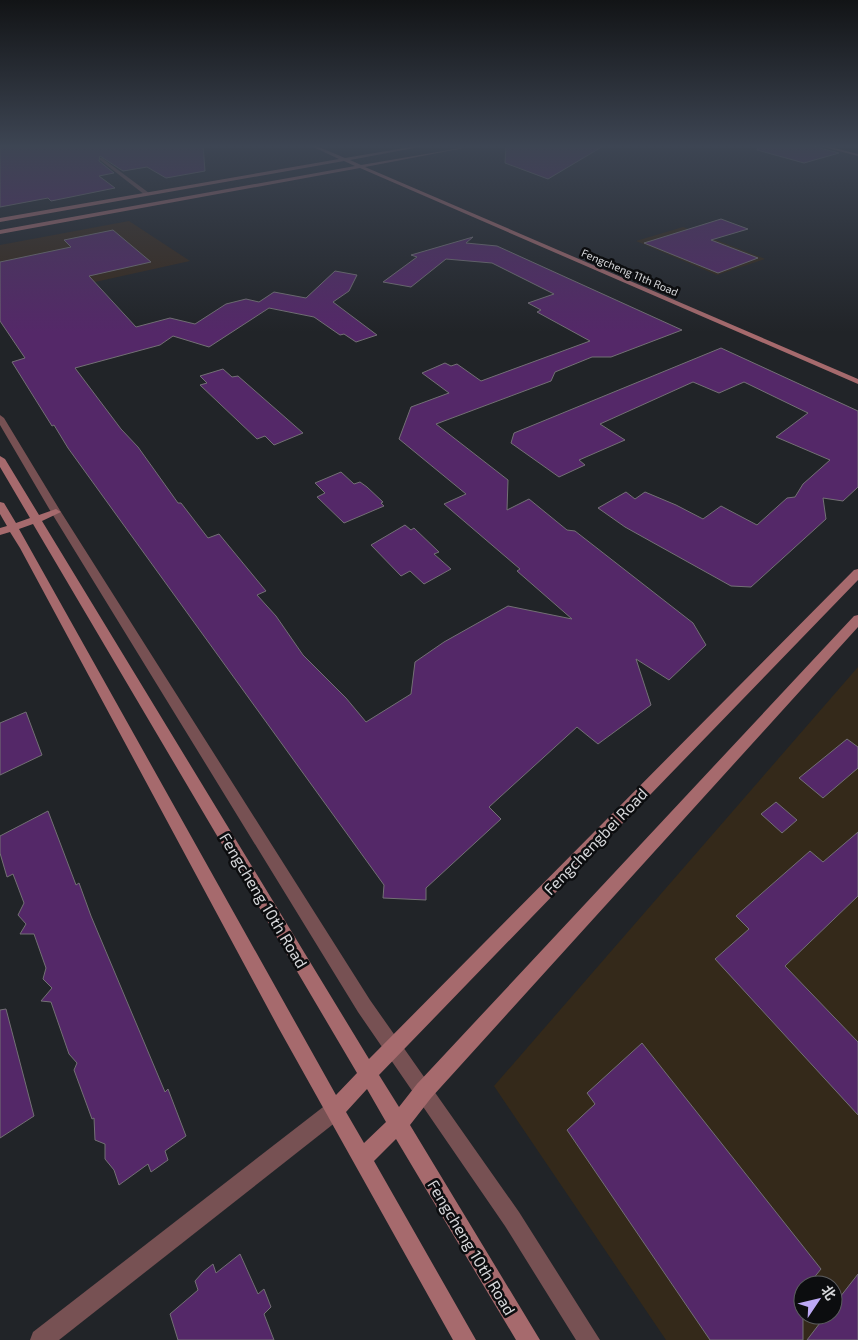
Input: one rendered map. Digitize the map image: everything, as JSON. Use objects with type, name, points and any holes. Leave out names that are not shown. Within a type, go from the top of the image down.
[{"type":"main road","points":[[0,220],[70,208]]},
{"type":"main road","points":[[0,232],[133,208]]},
{"type":"main road","name":"Fengcheng 11th Road","points":[[456,208],[858,382]]},
{"type":"main road","name":"Fengcheng 10th Road","points":[[0,459],[529,1340]]},
{"type":"main road","points":[[0,505],[6,530],[465,1340]]},
{"type":"main road","points":[[6,530],[56,512]]},
{"type":"main road","name":"Fengchengbei Road","points":[[334,1111],[393,1047],[858,574]]},
{"type":"main road","points":[[362,1159],[398,1124],[424,1091],[858,619]]},
{"type":"street","points":[[0,418],[56,512],[364,1006],[512,1220],[589,1340]]},
{"type":"street","points":[[41,1340],[334,1111]]},
{"type":"shaded area","points":[[129,221],[190,261],[0,303],[0,245]]},
{"type":"shaded area","points":[[683,227],[765,259],[717,275],[636,241]]},
{"type":"shaded area","points":[[858,667],[858,1340],[666,1340],[494,1086]]},
{"type":"building","points":[[721,219],[748,229],[711,240],[758,258],[718,273],[644,243]]},
{"type":"building","points":[[113,230],[151,262],[89,276],[136,327],[170,318],[195,324],[226,304],[246,299],[259,302],[274,292],[306,298],[335,271],[357,275],[349,291],[333,302],[377,335],[356,342],[344,334],[340,335],[314,317],[269,308],[209,347],[173,336],[160,345],[75,368],[121,429],[138,447],[178,503],[181,503],[208,538],[219,534],[266,591],[257,595],[276,616],[303,655],[346,698],[366,722],[411,694],[415,662],[444,642],[508,606],[572,619],[517,571],[520,569],[444,504],[466,494],[399,439],[411,407],[449,393],[422,373],[445,363],[451,366],[457,364],[481,381],[590,341],[537,312],[541,310],[528,303],[554,294],[492,263],[446,259],[411,287],[383,282],[417,257],[411,255],[473,237],[466,243],[497,246],[682,330],[611,357],[592,357],[555,372],[551,381],[436,424],[508,480],[507,510],[529,499],[567,530],[575,531],[693,623],[706,645],[669,680],[636,659],[651,705],[598,744],[577,727],[489,807],[501,819],[426,888],[426,900],[383,898],[384,885],[68,448],[54,425],[52,426],[12,362],[25,358],[0,321],[0,262],[71,247],[64,240]]},
{"type":"building","points":[[721,348],[858,411],[858,487],[843,501],[823,498],[826,519],[751,587],[731,586],[625,527],[598,508],[626,492],[635,499],[645,492],[703,519],[721,506],[757,525],[787,498],[795,497],[803,484],[830,460],[776,437],[808,413],[744,382],[719,393],[693,382],[600,424],[625,440],[579,460],[585,465],[559,477],[511,443],[514,433]]},
{"type":"building","points":[[223,369],[232,377],[238,376],[303,433],[274,445],[265,436],[257,439],[200,385],[207,383],[200,376]]},
{"type":"building","points":[[341,472],[354,484],[360,482],[367,487],[383,502],[381,503],[384,506],[344,523],[317,497],[325,493],[315,483]]},
{"type":"building","points":[[405,525],[411,530],[414,528],[439,552],[434,554],[451,569],[424,584],[410,571],[401,576],[371,545]]},
{"type":"building","points":[[26,712],[42,755],[0,775],[0,723]]},
{"type":"building","points":[[847,739],[858,747],[858,768],[823,798],[799,778]]},
{"type":"building","points":[[776,802],[797,820],[782,833],[761,814]]},
{"type":"building","points":[[48,811],[76,885],[79,883],[165,1092],[168,1089],[186,1136],[165,1151],[168,1160],[151,1172],[148,1164],[119,1185],[114,1170],[105,1159],[105,1144],[95,1140],[94,1118],[92,1119],[74,1070],[77,1063],[69,1054],[51,1002],[41,1001],[52,988],[43,979],[46,968],[34,934],[20,934],[26,924],[18,915],[24,903],[13,874],[7,877],[0,853],[0,836]]},
{"type":"building","points":[[858,832],[858,896],[785,966],[858,1042],[858,1115],[715,959],[749,929],[736,916],[810,851],[823,862]]},
{"type":"building","points":[[6,1009],[34,1116],[0,1138],[0,1010]]},
{"type":"building","points":[[642,1043],[821,1269],[816,1275],[793,1275],[793,1325],[803,1325],[803,1340],[710,1340],[567,1130],[595,1104],[587,1093]]},
{"type":"building","points":[[240,1254],[258,1294],[264,1289],[271,1307],[264,1314],[274,1340],[178,1340],[170,1314],[198,1290],[195,1281],[203,1272],[213,1264],[216,1273]]},
{"type":"building","points":[[858,1274],[858,1340],[807,1340],[818,1325],[843,1325],[843,1293]]}]
